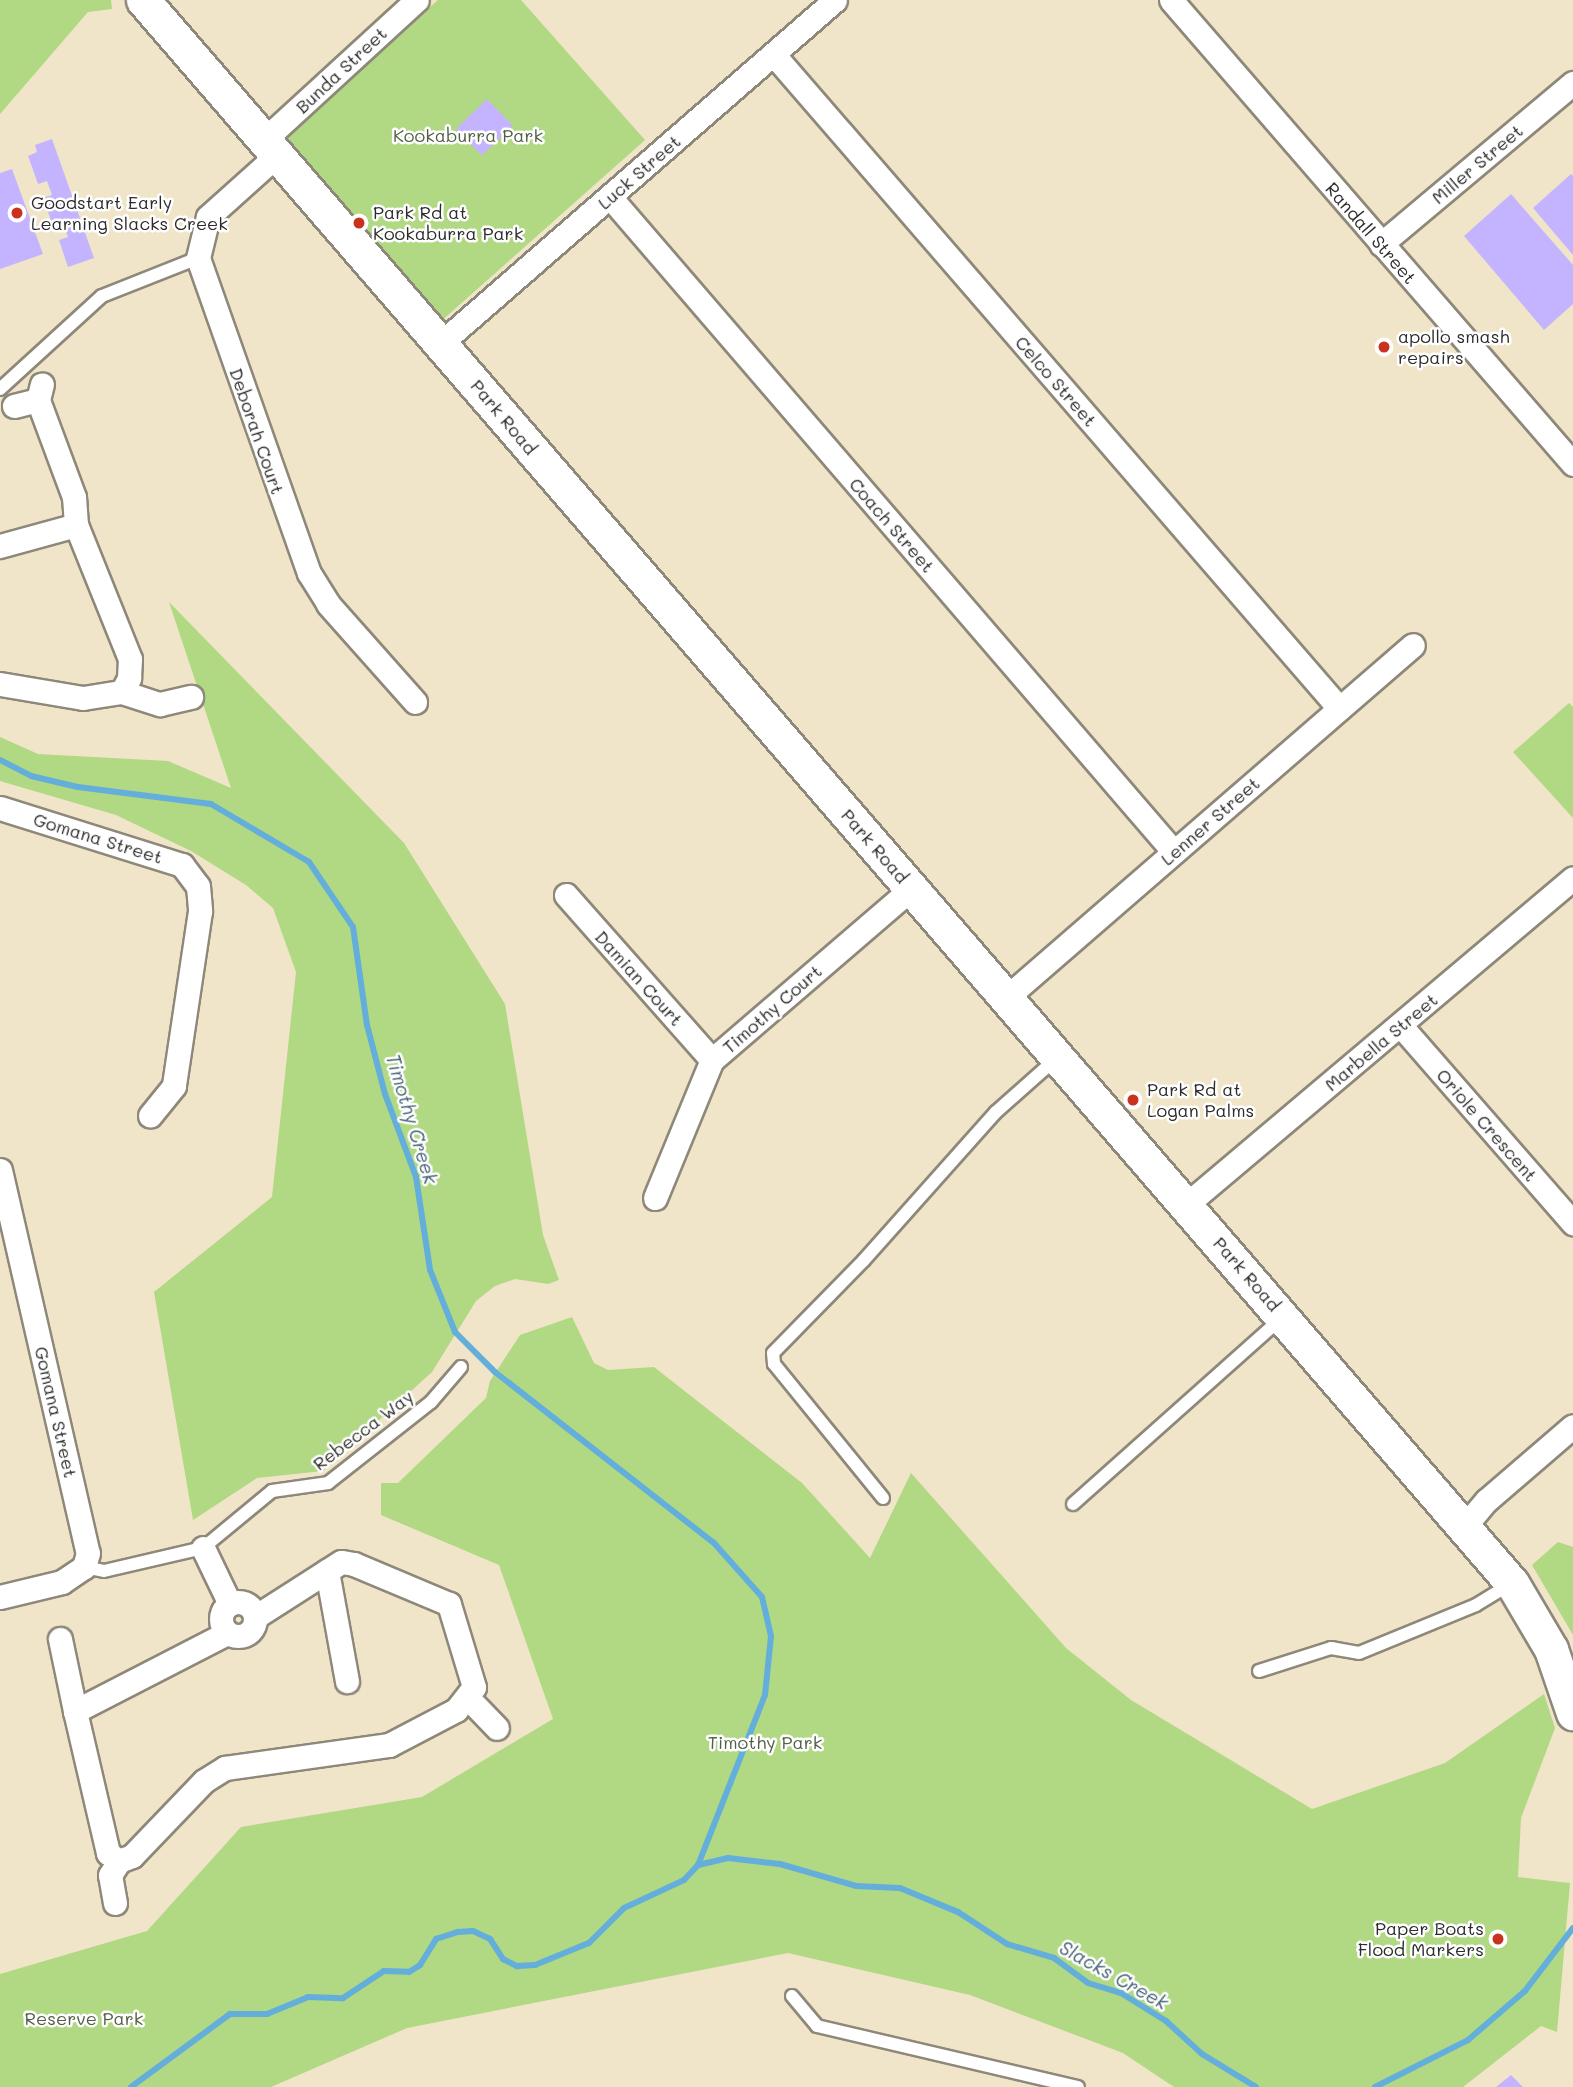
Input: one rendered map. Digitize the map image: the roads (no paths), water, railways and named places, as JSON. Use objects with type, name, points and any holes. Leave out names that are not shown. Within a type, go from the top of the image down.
[{"type":"street","name":"Park Road","points":[[144,0],[1512,1583],[1551,1650],[1573,1713]]},
{"type":"street","name":"Bunda Street","points":[[271,147],[417,0]]},
{"type":"street","name":"Luck Street","points":[[441,343],[835,0]]},
{"type":"street","name":"Randall Street","points":[[1171,0],[1573,464]]},
{"type":"street","name":"Celco Street","points":[[774,55],[1339,708]]},
{"type":"street","name":"Miller Street","points":[[1381,244],[1573,83]]},
{"type":"street","name":"Deborah Court","points":[[271,147],[208,216],[201,229],[198,258],[309,573],[328,604],[415,702]]},
{"type":"street","name":"Coach Street","points":[[610,197],[1174,852]]},
{"type":"street","points":[[7,397],[40,392],[74,497],[76,525],[130,659],[129,678],[122,692]]},
{"type":"street","points":[[0,546],[76,525]]},
{"type":"street","name":"Lenner Street","points":[[1007,997],[1413,645]]},
{"type":"street","points":[[0,684],[82,698],[122,692],[160,705],[191,697]]},
{"type":"street","name":"Gomana Street","points":[[0,808],[182,865],[198,886],[200,911],[174,1086],[150,1116]]},
{"type":"street","name":"Marbella Street","points":[[1187,1204],[1573,878]]},
{"type":"street","name":"Timothy Court","points":[[655,1198],[712,1060],[912,888]]},
{"type":"street","name":"Damian Court","points":[[566,895],[712,1060]]},
{"type":"street","name":"Oriole Crescent","points":[[1401,1026],[1573,1223]]},
{"type":"street","name":"Gomana Street","points":[[0,1170],[88,1553],[84,1567]]},
{"type":"street","points":[[1464,1527],[1488,1500],[1573,1426]]},
{"type":"street","points":[[204,1548],[230,1604]]},
{"type":"street","points":[[75,1711],[227,1633],[243,1636],[252,1628],[255,1617],[341,1562],[354,1564],[449,1604],[474,1687],[469,1699],[388,1745],[225,1768],[205,1781],[132,1856],[119,1861],[110,1875],[115,1903]]},
{"type":"street","points":[[0,1597],[62,1582],[84,1567]]},
{"type":"street","points":[[327,1571],[347,1681]]},
{"type":"street","points":[[230,1604],[246,1604],[255,1617]]},
{"type":"street","points":[[227,1633],[221,1617],[230,1604]]},
{"type":"street","points":[[61,1639],[108,1853],[119,1861]]},
{"type":"street","points":[[469,1699],[497,1728]]},
{"type":"lane","points":[[7,397],[102,296],[198,258]]},
{"type":"lane","points":[[883,1498],[774,1364],[773,1353],[873,1250],[996,1112],[1058,1057]]},
{"type":"lane","points":[[1073,1504],[1284,1317]]},
{"type":"lane","name":"Rebecca Way","points":[[84,1567],[104,1571],[204,1548],[272,1491],[328,1483],[430,1402],[461,1367]]},
{"type":"lane","points":[[1259,1671],[1331,1648],[1359,1653],[1476,1605],[1512,1583]]},
{"type":"lane","points":[[792,1996],[817,2026],[1077,2087]]},
{"type":"waterway","name":"Timothy Creek","points":[[0,760],[31,776],[78,787],[211,804],[309,862],[353,927],[367,1025],[385,1094],[416,1177],[430,1270],[455,1332],[495,1372],[714,1543],[762,1597],[771,1636],[765,1695],[698,1865]]},
{"type":"waterway","name":"Slacks Creek","points":[[131,2087],[230,2014],[267,2014],[308,1997],[343,1998],[384,1971],[409,1972],[420,1965],[436,1939],[458,1932],[473,1931],[490,1939],[503,1959],[517,1966],[535,1965],[589,1943],[624,1908],[684,1880],[698,1865],[728,1858],[780,1864],[856,1886],[900,1888],[958,1912],[1007,1944],[1054,1958],[1088,1983],[1121,1993],[1166,2021],[1202,2054],[1256,2087]]},
{"type":"waterway","name":"Slacks Creek","points":[[1375,2087],[1468,2040],[1525,1991],[1573,1928]]},
{"type":"place","name":"Goodstart Early Learning Slacks Creek","points":[[17,213]]},
{"type":"place","name":"Park Rd at Kookaburra Park","points":[[359,223]]},
{"type":"place","name":"apollo smash repairs","points":[[1384,347]]},
{"type":"place","name":"Park Rd at Logan Palms","points":[[1133,1100]]},
{"type":"place","name":"Paper Boats Flood Markers","points":[[1498,1939]]},
{"type":"park label","name":"Kookaburra Park","points":[[468,135]]},
{"type":"park label","name":"Timothy Park","points":[[765,1742]]},
{"type":"park label","name":"Reserve Park","points":[[84,2018]]}]
